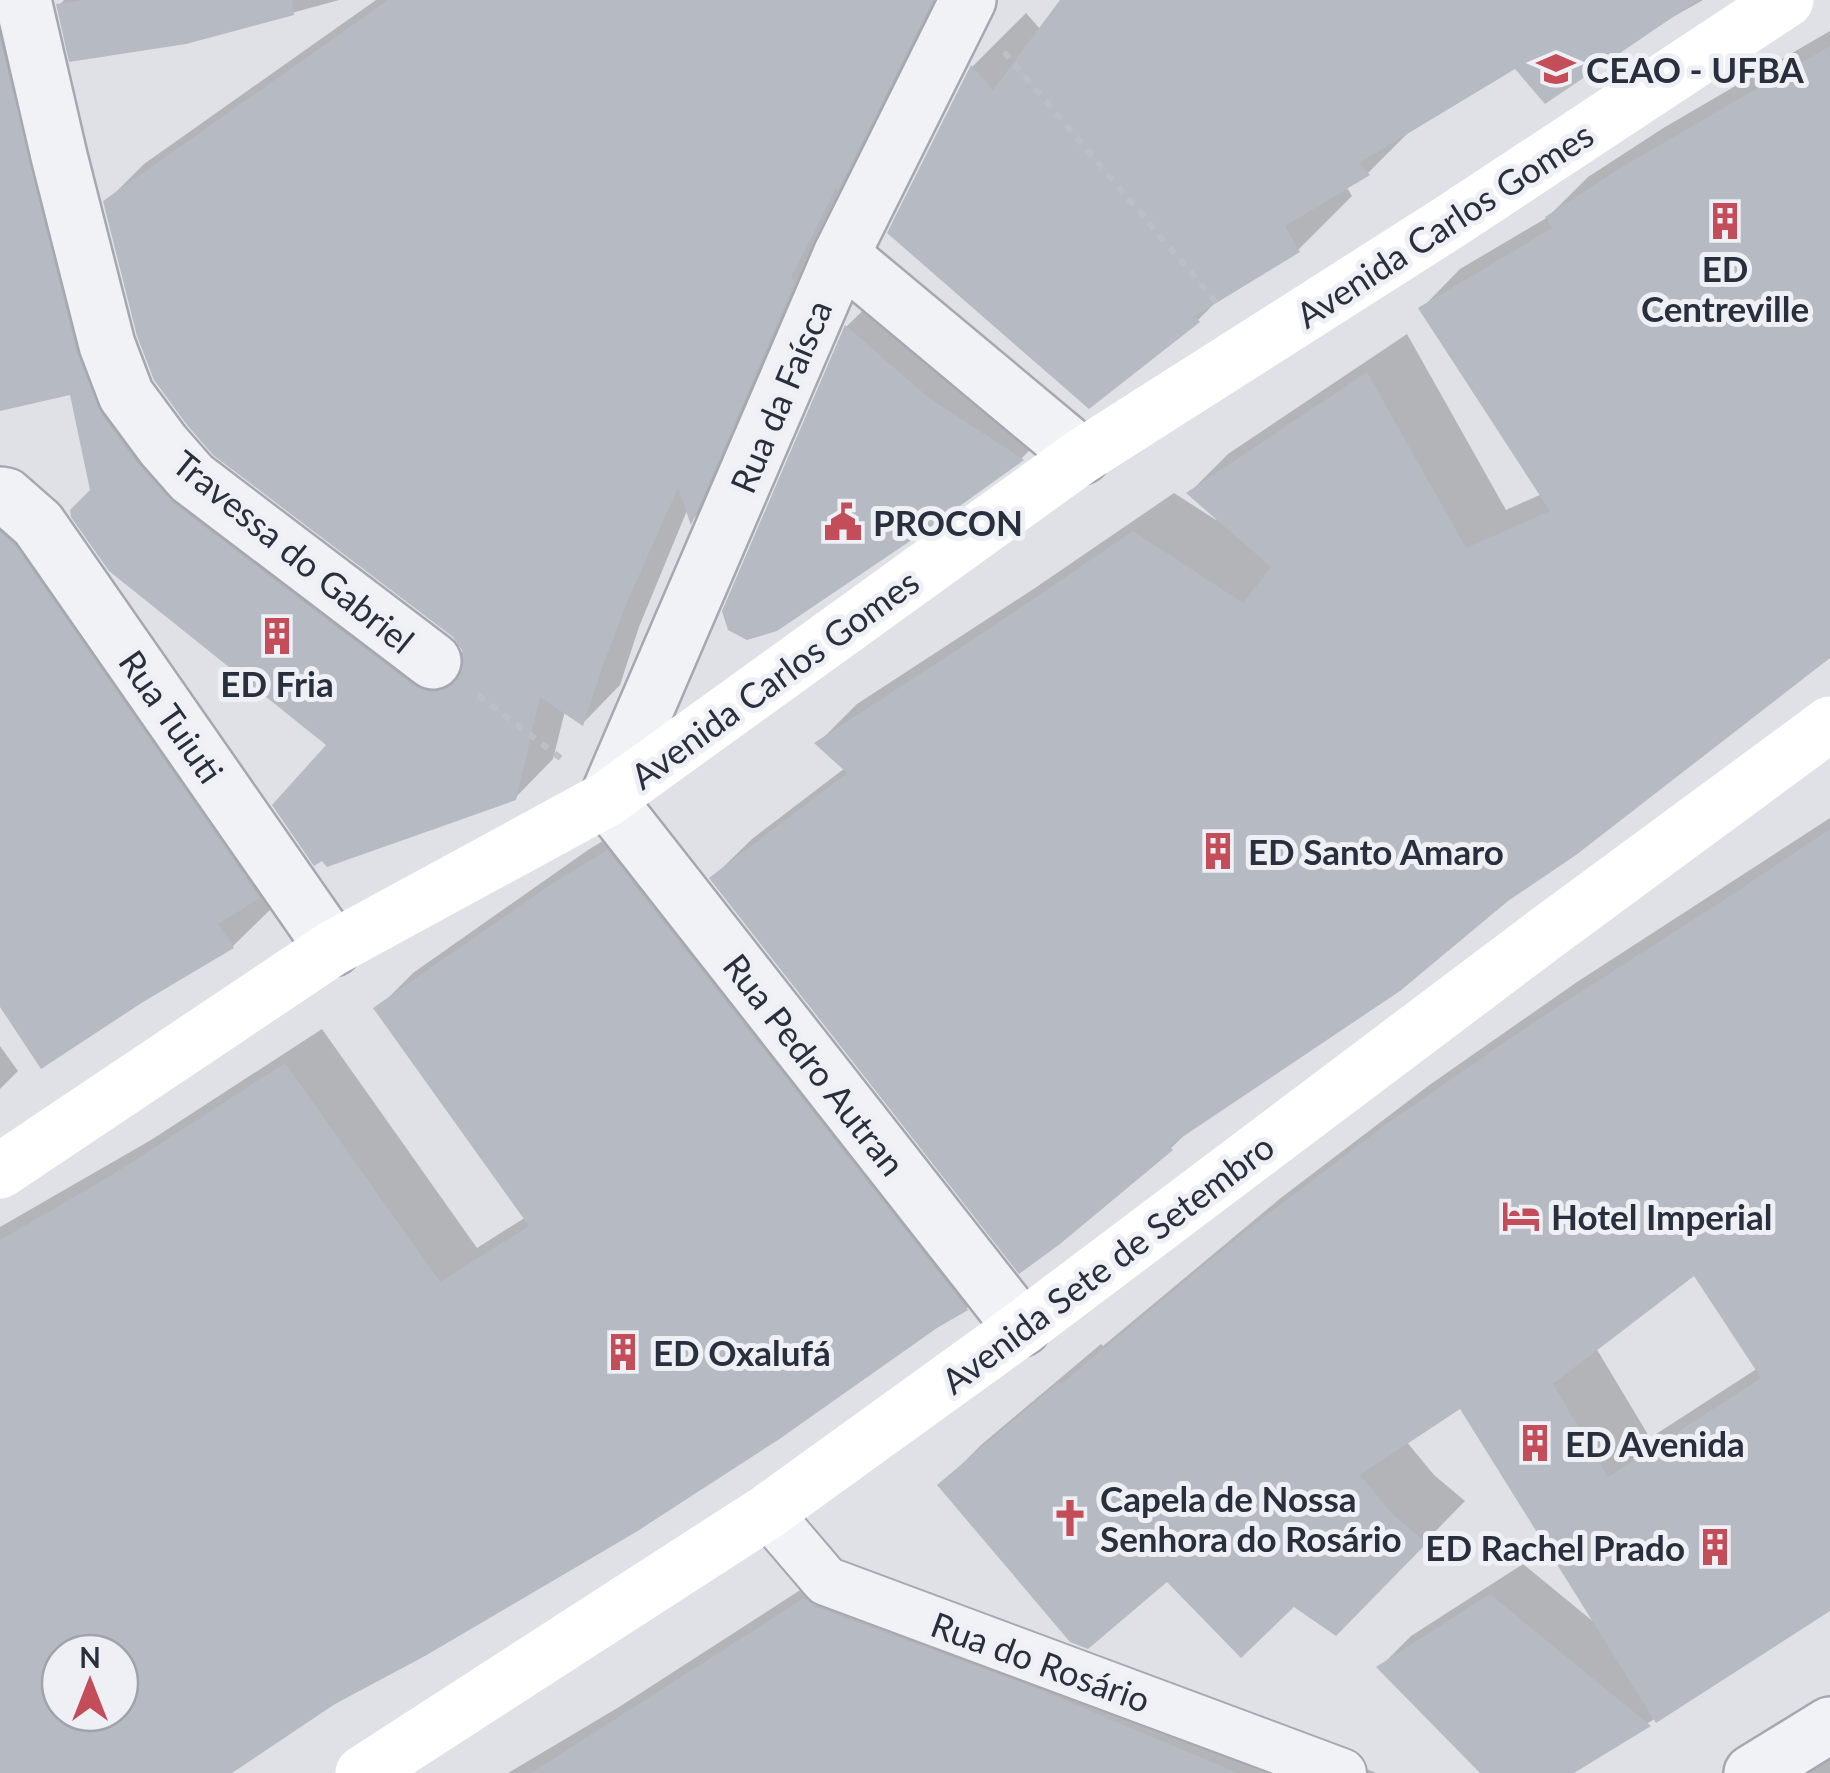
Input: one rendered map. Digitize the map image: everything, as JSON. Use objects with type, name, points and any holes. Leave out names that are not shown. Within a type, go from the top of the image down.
[{"type":"main road","name":"Avenida Carlos Gomes","points":[[0,1171],[333,948],[607,799],[1082,456],[1448,223],[1786,0]]},
{"type":"main road","name":"Avenida Sete de Setembro","points":[[363,1773],[767,1512],[1022,1328],[1830,724]]},
{"type":"street","name":"Travessa do Gabriel","points":[[22,0],[107,345],[126,395],[192,478],[433,661]]},
{"type":"street","name":"Rua da Faísca","points":[[607,799],[841,255],[968,0]]},
{"type":"street","points":[[841,255],[1082,456]]},
{"type":"street","name":"Rua Tuiuti","points":[[0,494],[38,524],[333,948]]},
{"type":"street","name":"Rua Pedro Autran","points":[[607,799],[1022,1328]]},
{"type":"street","name":"Rua do Rosário","points":[[767,1512],[826,1581],[1342,1773]]},
{"type":"street","points":[[1752,1773],[1830,1725]]},
{"type":"path","points":[[1014,63],[1254,347]]},
{"type":"path","name":"Travessa do Gabriel","points":[[433,661],[558,755],[607,799]]},
{"type":"building","points":[[85,0],[292,0],[294,15],[186,44],[69,62],[56,4]]},
{"type":"building","points":[[388,0],[933,0],[791,278],[795,282],[691,525],[678,488],[627,602],[583,726],[540,697],[516,800],[327,867],[322,861],[314,866],[272,805],[326,745],[109,571],[71,517],[70,510],[90,490],[70,395],[0,411],[0,39],[77,353],[101,414],[173,503],[414,686],[430,692],[446,689],[458,679],[464,664],[462,650],[453,637],[213,455],[154,380],[137,336],[103,201]]},
{"type":"building","points":[[1060,0],[1698,0],[1545,104],[1515,69],[1359,163],[1370,175],[1285,226],[1300,252],[1195,316],[1200,322],[1089,409],[887,233],[971,65],[993,90]]},
{"type":"building","points":[[1830,46],[1830,658],[1576,855],[1508,901],[1400,991],[1169,1146],[1173,1150],[1019,1274],[709,878],[847,773],[814,743],[1133,531],[1243,603],[1271,567],[1186,493],[1367,372],[1466,548],[1550,511],[1418,308],[1552,228],[1545,217],[1622,167]]},
{"type":"building","name":"PROCON","points":[[845,325],[928,397],[1024,460],[777,631],[747,640],[728,630],[722,611]]},
{"type":"building","points":[[0,532],[15,545],[260,898],[218,924],[234,948],[41,1069],[0,1007]]},
{"type":"building","points":[[1830,829],[1830,1611],[1656,1723],[1460,1409],[1360,1475],[1393,1515],[1427,1543],[1336,1636],[1294,1607],[1241,1658],[1167,1582],[1088,1649],[1070,1642],[937,1485],[1238,1237],[1385,1125],[1534,1022]],"holes":[[[1694,1276],[1761,1378],[1608,1477],[1553,1384]]]},
{"type":"building","points":[[607,850],[968,1310],[636,1532],[335,1704],[232,1773],[0,1773],[0,1240],[112,1175],[285,1063],[440,1282],[529,1226],[373,1008]]},
{"type":"building","points":[[1490,1594],[1651,1726],[1574,1773],[1480,1773],[1376,1667]]},
{"type":"building","points":[[804,1598],[816,1607],[1038,1689],[1238,1773],[531,1773]]},
{"type":"place","name":"CEAO - UFBA","points":[[1556,69]]},
{"type":"place","name":"ED Centreville","points":[[1725,221]]},
{"type":"place","name":"PROCON","points":[[843,522]]},
{"type":"place","name":"ED Fria","points":[[277,636]]},
{"type":"place","name":"ED Santo Amaro","points":[[1218,851]]},
{"type":"place","name":"Hotel Imperial","points":[[1521,1216]]},
{"type":"place","name":"ED Oxalufá","points":[[623,1352]]},
{"type":"place","name":"ED Avenida","points":[[1535,1443]]},
{"type":"place","name":"Capela de Nossa Senhora do Rosário","points":[[1070,1518]]},
{"type":"place","name":"ED Rachel Prado","points":[[1715,1547]]}]
